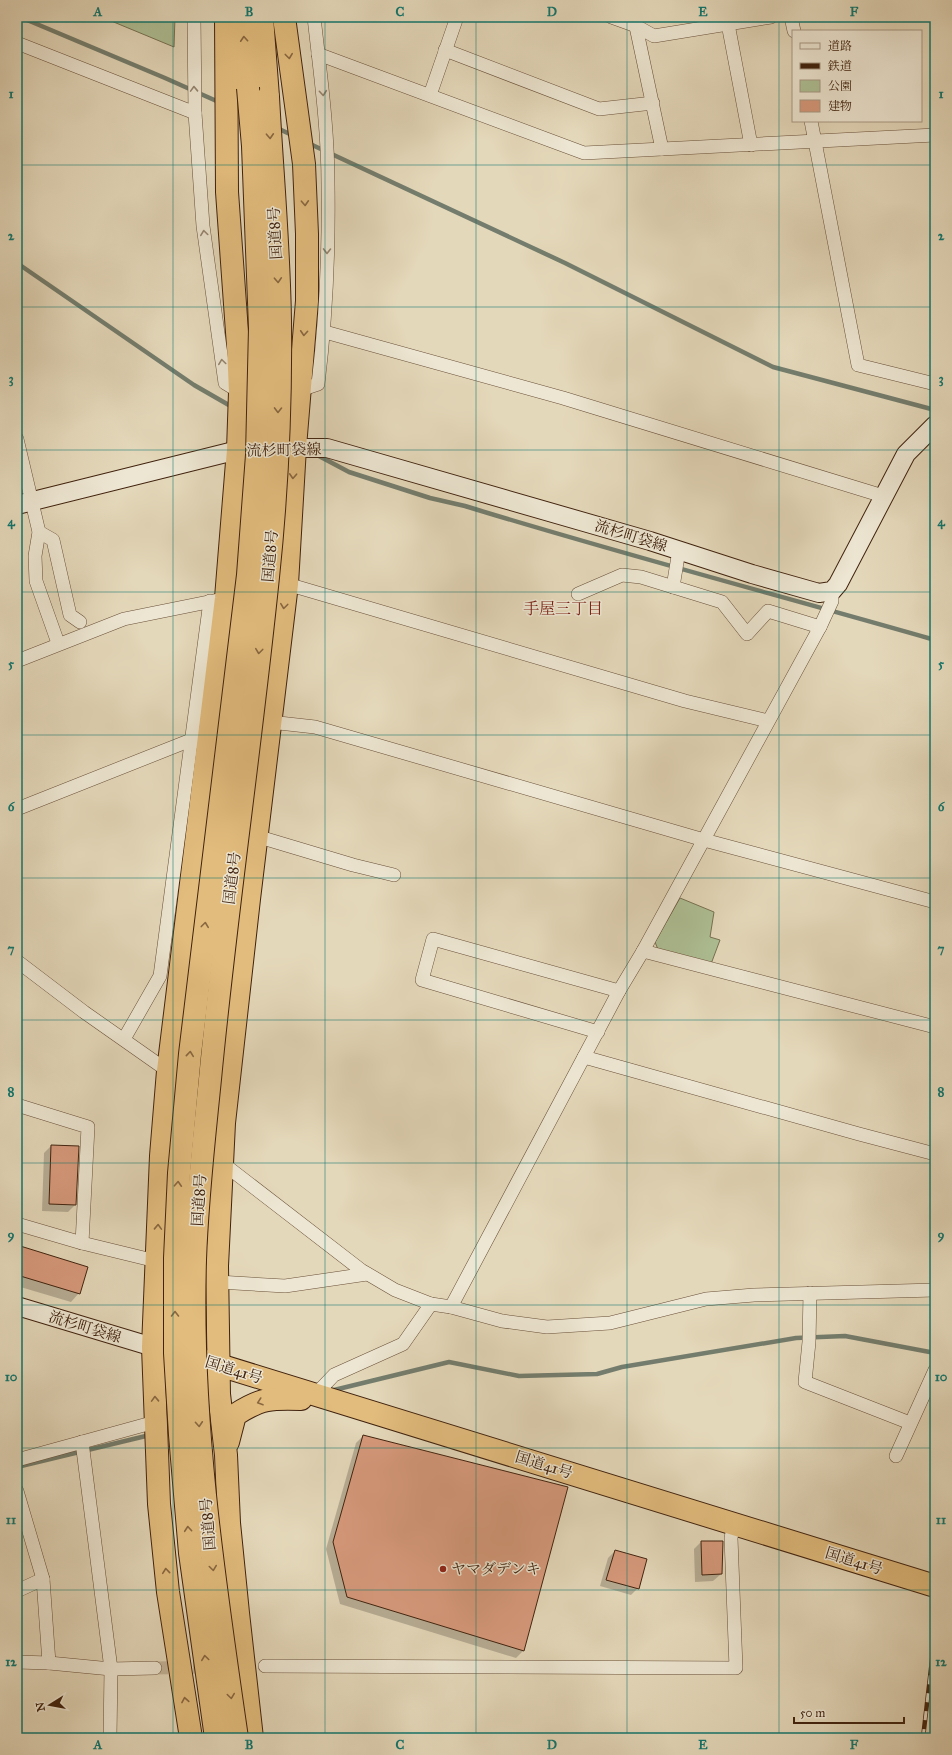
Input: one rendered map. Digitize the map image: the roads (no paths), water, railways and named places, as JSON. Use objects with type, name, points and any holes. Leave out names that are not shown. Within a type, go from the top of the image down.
[{"type":"highway","points":[[191,1738],[168,1592],[159,1504],[153,1347],[161,1156],[168,1071],[200,739],[238,450],[240,392],[227,192],[226,17]]},
{"type":"highway","name":"国道8号","points":[[216,1738],[190,1554],[175,1353],[175,1258],[179,1173],[190,1054],[248,575],[257,455],[260,328],[253,146],[243,17]]},
{"type":"highway","name":"国道8号","points":[[237,1738],[210,1554],[195,1357],[195,1260],[200,1180],[215,1020],[268,575],[277,459],[280,320],[262,17]]},
{"type":"highway","points":[[252,1738],[229,1522],[226,1454],[219,1394],[218,1282],[224,1123],[256,836],[287,584],[295,447],[307,301],[307,234],[304,164],[284,17]]},
{"type":"highway","name":"国道41号","points":[[153,1347],[218,1364],[320,1398],[734,1523],[935,1586]]},
{"type":"highway","points":[[226,1454],[229,1434],[235,1415],[251,1405],[270,1398],[320,1398]]},
{"type":"main road","points":[[832,591],[838,584],[906,454],[933,427]]},
{"type":"main road","name":"流杉町袋線","points":[[24,503],[238,450],[295,447],[327,448],[679,554],[819,593],[832,591]]},
{"type":"main road","name":"流杉町袋線","points":[[17,1306],[153,1347]]},
{"type":"street","points":[[194,17],[195,113],[203,226],[225,383],[240,392]]},
{"type":"street","points":[[300,390],[318,384],[324,332],[328,184],[325,123],[314,17]]},
{"type":"street","points":[[430,95],[457,17]]},
{"type":"street","points":[[611,17],[635,22],[654,36],[771,17]]},
{"type":"street","points":[[791,17],[794,30]]},
{"type":"street","points":[[635,22],[662,149]]},
{"type":"street","points":[[728,24],[751,145]]},
{"type":"street","points":[[17,43],[195,113]]},
{"type":"street","points":[[445,50],[599,109],[653,103]]},
{"type":"street","points":[[318,54],[584,153],[935,135]]},
{"type":"street","points":[[811,122],[858,365],[935,384]]},
{"type":"street","points":[[324,332],[563,398],[883,496]]},
{"type":"street","points":[[17,439],[24,503],[39,532],[53,540],[70,615],[80,622]]},
{"type":"street","points":[[39,532],[35,556],[36,581],[58,643]]},
{"type":"street","points":[[673,582],[679,554]]},
{"type":"street","points":[[578,594],[622,576],[641,577],[673,582],[722,602],[747,634],[768,611],[820,627]]},
{"type":"street","points":[[287,584],[685,701],[768,721]]},
{"type":"street","points":[[451,1307],[619,991],[643,951],[820,627],[832,601],[832,591]]},
{"type":"street","points":[[17,661],[58,643],[124,620],[218,600]]},
{"type":"street","points":[[270,722],[315,727],[704,840],[935,902]]},
{"type":"street","points":[[17,809],[200,739]]},
{"type":"street","points":[[124,1039],[160,976],[200,739]]},
{"type":"street","points":[[256,836],[353,865],[394,875]]},
{"type":"street","points":[[598,1032],[422,980],[433,939],[619,991]]},
{"type":"street","points":[[643,951],[935,1027]]},
{"type":"street","points":[[17,961],[84,1012],[168,1071]]},
{"type":"street","points":[[584,1057],[935,1154]]},
{"type":"street","points":[[17,1105],[88,1127],[82,1243]]},
{"type":"street","points":[[222,1162],[284,1212],[367,1274],[394,1290],[431,1304],[451,1307],[502,1321],[547,1328],[610,1323],[706,1299],[810,1293],[935,1290]]},
{"type":"street","points":[[17,1224],[82,1243],[156,1261]]},
{"type":"street","points":[[218,1282],[285,1286],[367,1274]]},
{"type":"street","points":[[810,1293],[809,1337],[805,1382],[910,1423]]},
{"type":"street","points":[[320,1398],[334,1375],[403,1344],[431,1304]]},
{"type":"street","points":[[896,1456],[934,1370]]},
{"type":"street","points":[[17,1460],[155,1422]]},
{"type":"street","points":[[82,1442],[111,1669],[110,1738]]},
{"type":"street","points":[[17,1491],[43,1579],[49,1663]]},
{"type":"street","points":[[265,1666],[736,1668],[731,1538],[734,1523]]},
{"type":"street","points":[[17,1591],[43,1579]]},
{"type":"street","points":[[17,1662],[49,1663],[111,1669],[155,1668]]},
{"type":"waterway","points":[[20,17],[221,103]]},
{"type":"waterway","points":[[277,128],[294,136]]},
{"type":"waterway","points":[[308,143],[565,263],[773,367],[935,410]]},
{"type":"waterway","points":[[17,263],[194,385],[234,408]]},
{"type":"waterway","points":[[317,455],[349,472],[430,498],[465,506],[641,558],[935,640]]},
{"type":"waterway","points":[[330,1391],[449,1362],[519,1376],[597,1374],[622,1367],[796,1338],[845,1336],[935,1353]]},
{"type":"waterway","points":[[17,1467],[150,1435]]},
{"type":"tunnel","points":[[155,1668],[212,1667]]},
{"type":"railway","points":[[923,1738],[935,1634]]},
{"type":"railway","points":[[934,1738],[935,1728]]},
{"type":"place","name":"ヤマダデンキ","points":[[443,1569]]},
{"type":"district","name":"手屋三丁目","points":[[563,608]]}]
